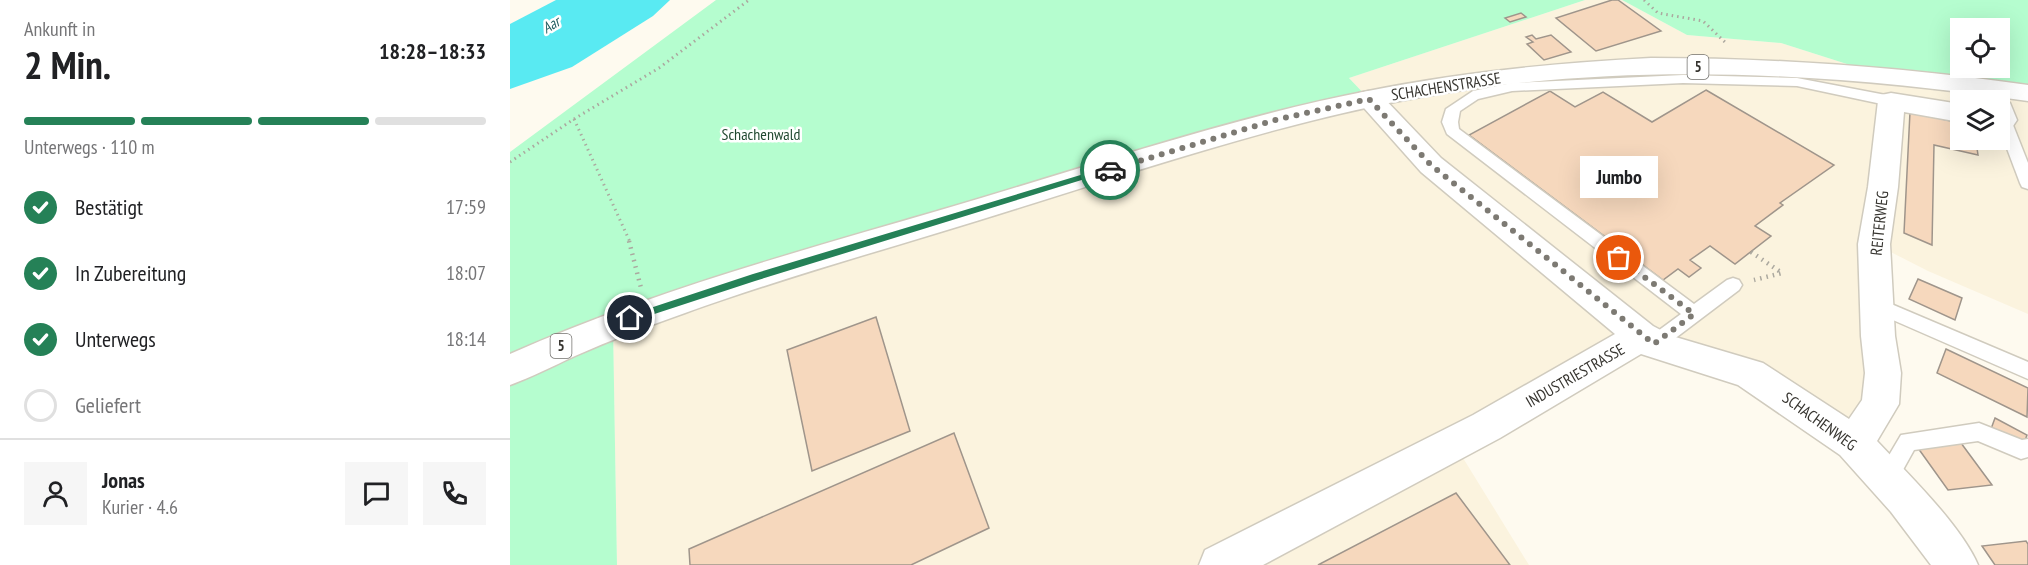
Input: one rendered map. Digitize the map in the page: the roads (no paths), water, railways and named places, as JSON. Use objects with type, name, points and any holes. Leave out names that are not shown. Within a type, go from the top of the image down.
[{"type":"street","name":"SCHACHENSTRASSE","points":[[510,370],[566,343],[753,278],[1275,120],[1436,86],[1555,72],[1643,67],[1751,66],[1894,76],[1950,93]]},
{"type":"street","name":"SCHACHENSTRASSE","points":[[2010,102],[2028,93]]},
{"type":"street","name":"INDUSTRIESTRASSE","points":[[1220,565],[1455,445],[1593,366],[1648,340],[1431,165],[1369,99]]},
{"type":"street","points":[[1890,101],[1950,111]]},
{"type":"street","name":"REITERWEG","points":[[1854,443],[1880,404],[1883,373],[1878,336],[1874,244],[1883,187],[1890,101]]},
{"type":"street","name":"SCHACHENWEG","points":[[1648,340],[1750,374],[1854,443],[1886,478],[1957,565]]},
{"type":"lane","points":[[1694,314],[1452,131],[1450,122],[1453,109],[1473,96],[1512,87],[1683,79],[1797,82],[1890,101]]},
{"type":"lane","points":[[2010,136],[2028,183]]},
{"type":"lane","points":[[1648,340],[1694,314],[1733,285]]},
{"type":"lane","points":[[1877,305],[2028,371]]},
{"type":"lane","points":[[1886,478],[1908,442],[1979,432],[2021,450],[2028,448]]},
{"type":"water","name":"Aar","points":[[556,0],[670,0],[653,16],[572,67],[510,89],[510,24]]},
{"type":"place","name":"Jumbo","points":[[1619,258]]},
{"type":"park label","name":"Schachenwald","points":[[761,134]]}]
